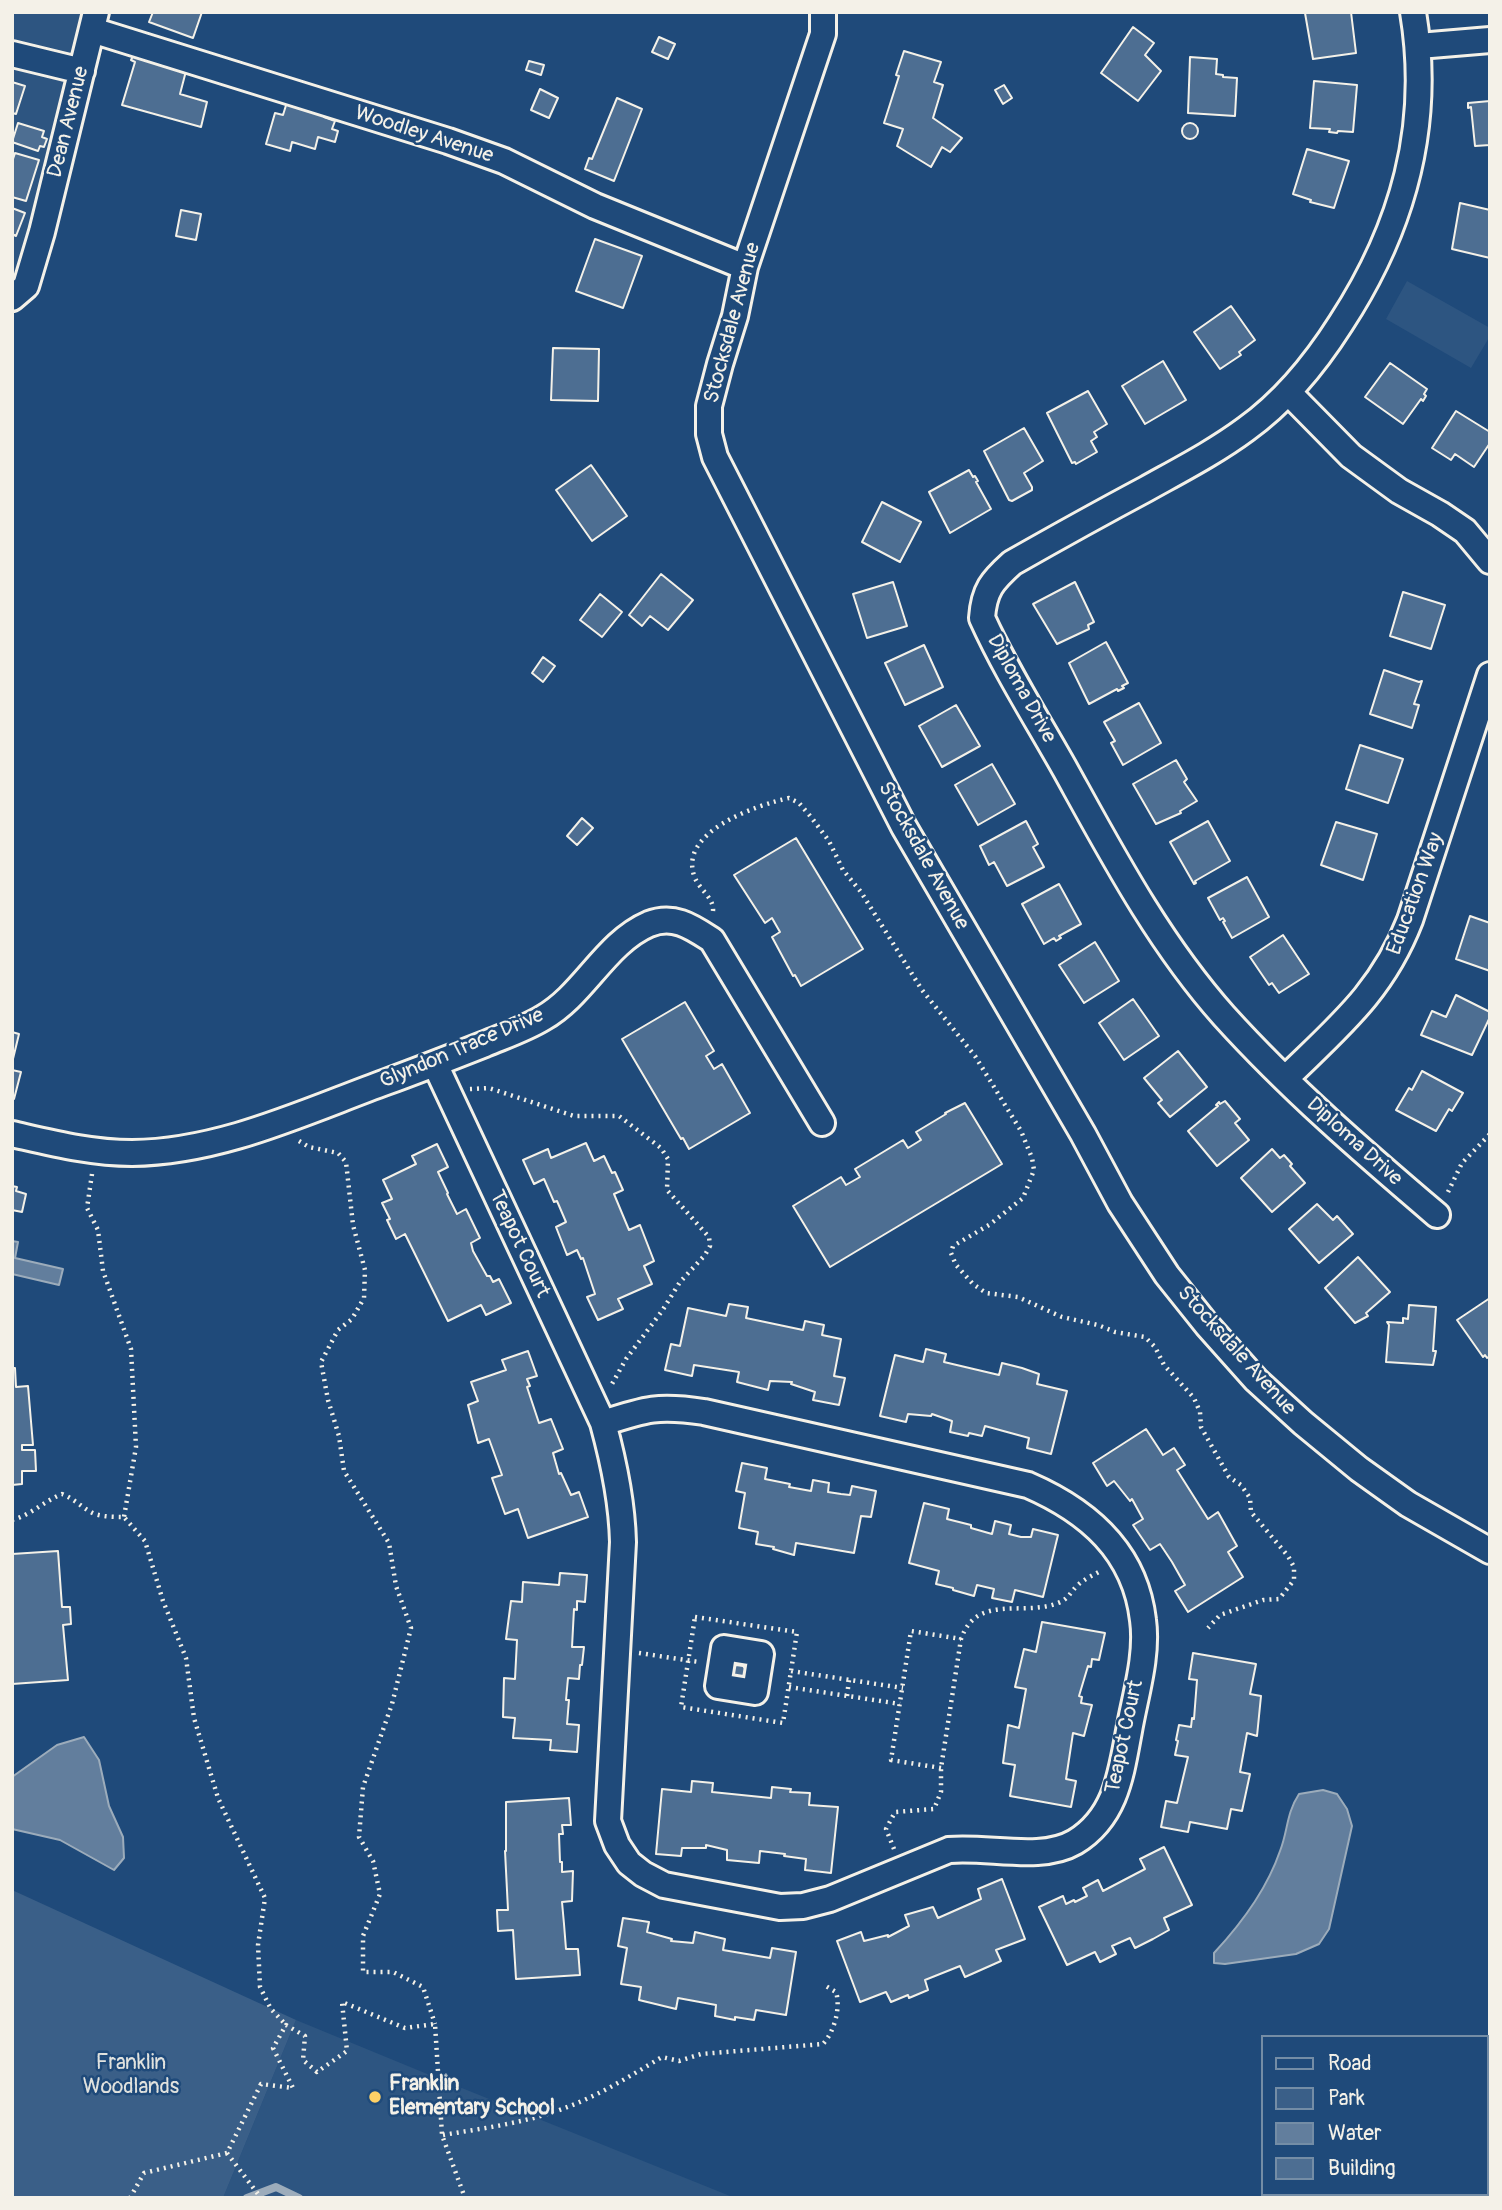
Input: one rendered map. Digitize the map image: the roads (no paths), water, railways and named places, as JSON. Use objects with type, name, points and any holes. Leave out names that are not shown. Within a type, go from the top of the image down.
[{"type":"street","name":"Stocksdale Avenue","points":[[822,12],[823,34],[745,267],[735,316],[709,406],[709,434],[715,457],[904,827],[1076,1122],[1120,1203],[1167,1275],[1256,1380],[1284,1406],[1359,1469],[1398,1497],[1490,1552]]},
{"type":"street","name":"Diploma Drive","points":[[1413,12],[1419,46],[1420,101],[1402,201],[1383,250],[1360,295],[1327,345],[1289,393],[1246,429],[1191,464],[1012,563],[992,581],[983,601],[982,618],[1125,877],[1164,940],[1223,1014],[1285,1079],[1329,1123],[1437,1215]]},
{"type":"street","name":"Woodley Avenue","points":[[94,21],[481,153],[595,206],[745,267]]},
{"type":"street","name":"Dean Avenue","points":[[12,298],[26,286],[42,232],[94,21]]},
{"type":"street","points":[[1419,46],[1490,40]]},
{"type":"street","points":[[12,54],[82,71]]},
{"type":"street","points":[[1289,393],[1351,456],[1399,491],[1465,531],[1490,561]]},
{"type":"street","name":"Education Way","points":[[1285,1079],[1360,1006],[1399,949],[1490,675]]},
{"type":"street","name":"Glyndon Trace Drive","points":[[12,1134],[95,1151],[132,1153],[196,1146],[246,1133],[435,1064],[544,1018],[564,1003],[625,939],[649,924],[669,919],[689,925],[712,940],[822,1123]]},
{"type":"street","name":"Teapot Court","points":[[435,1064],[598,1413],[616,1472],[622,1505],[623,1542],[608,1821],[617,1845],[629,1863],[664,1885],[792,1907],[830,1899],[949,1850],[970,1848],[1034,1852],[1059,1849],[1076,1842],[1093,1827],[1108,1808],[1119,1784],[1143,1652],[1144,1620],[1137,1593],[1122,1559],[1109,1538],[1086,1517],[1056,1497],[1028,1485],[704,1412],[672,1407],[598,1413]]},
{"type":"water","points":[[12,1241],[18,1242],[15,1258],[63,1269],[59,1285],[12,1274]]},
{"type":"water","points":[[84,1737],[99,1760],[109,1806],[123,1837],[124,1858],[114,1870],[60,1840],[12,1829],[12,1777],[57,1745]]},
{"type":"water","points":[[1323,1790],[1337,1794],[1347,1809],[1352,1826],[1329,1929],[1319,1944],[1296,1954],[1225,1964],[1214,1963],[1214,1953],[1243,1918],[1268,1879],[1299,1794]]},
{"type":"waterway","points":[[247,2198],[276,2187],[299,2198]]},
{"type":"place","name":"Franklin Elementary School","points":[[375,2097]]},
{"type":"park label","name":"Franklin Woodlands","points":[[131,2076]]}]
